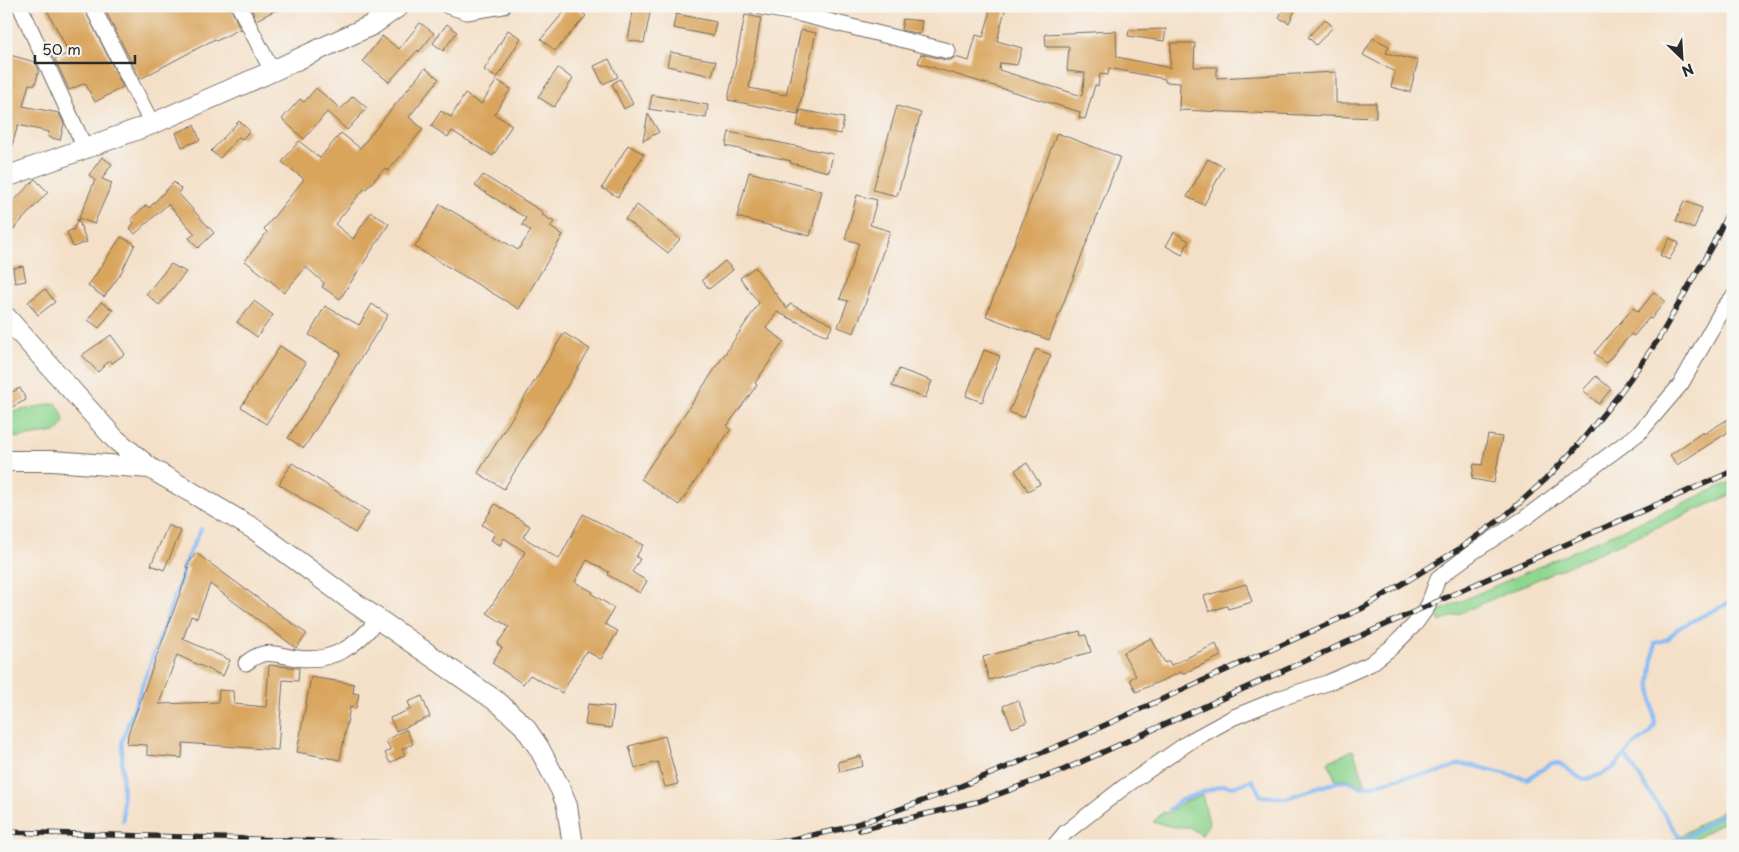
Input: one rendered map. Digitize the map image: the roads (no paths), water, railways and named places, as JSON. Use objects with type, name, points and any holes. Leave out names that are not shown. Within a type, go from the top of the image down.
[{"type":"main road","points":[[6,177],[152,124],[372,25],[399,6]]},
{"type":"main road","points":[[6,318],[115,439],[150,468],[254,529],[378,619],[499,703],[524,726],[553,772],[567,806],[573,846]]},
{"type":"main road","points":[[6,461],[61,461],[150,468]]},
{"type":"street","points":[[20,6],[85,148]]},
{"type":"street","points":[[92,6],[152,124]]},
{"type":"street","points":[[239,6],[272,71]]},
{"type":"street","points":[[448,6],[467,12],[503,6]]},
{"type":"street","points":[[755,6],[800,14],[948,51]]},
{"type":"street","points":[[1054,846],[1065,833],[1124,787],[1192,740],[1234,718],[1281,698],[1327,683],[1370,664],[1392,647],[1415,624],[1428,606],[1438,578],[1472,552],[1525,518],[1640,432],[1681,384],[1723,309],[1733,297]]},
{"type":"street","points":[[246,663],[262,653],[275,653],[311,660],[328,657],[354,645],[365,636],[378,619]]},
{"type":"waterway","points":[[123,820],[122,741],[182,576],[183,566],[201,529]]},
{"type":"waterway","points":[[1169,809],[1181,800],[1203,792],[1224,785],[1233,787],[1252,780],[1261,796],[1286,798],[1337,782],[1349,781],[1361,788],[1403,777],[1440,772],[1459,764],[1527,779],[1552,763],[1559,763],[1580,778],[1586,779],[1600,775],[1613,768],[1633,746],[1650,733],[1655,725],[1650,682],[1655,643],[1668,639],[1678,628],[1733,601]]},
{"type":"waterway","points":[[1625,755],[1681,840]]},
{"type":"waterway","points":[[1672,846],[1733,808]]},
{"type":"railway","points":[[779,842],[841,829],[870,820],[944,793],[1070,741],[1363,608],[1459,549],[1505,516],[1545,480],[1575,449],[1617,397],[1658,340],[1713,244],[1733,203]]},
{"type":"railway","points":[[860,830],[980,801],[1061,771],[1476,584],[1733,471]]},
{"type":"railway","points":[[6,832],[497,846]]},
{"type":"railway","points":[[691,846],[785,841]]},
{"type":"railway","points":[[6,844],[50,846]]}]
